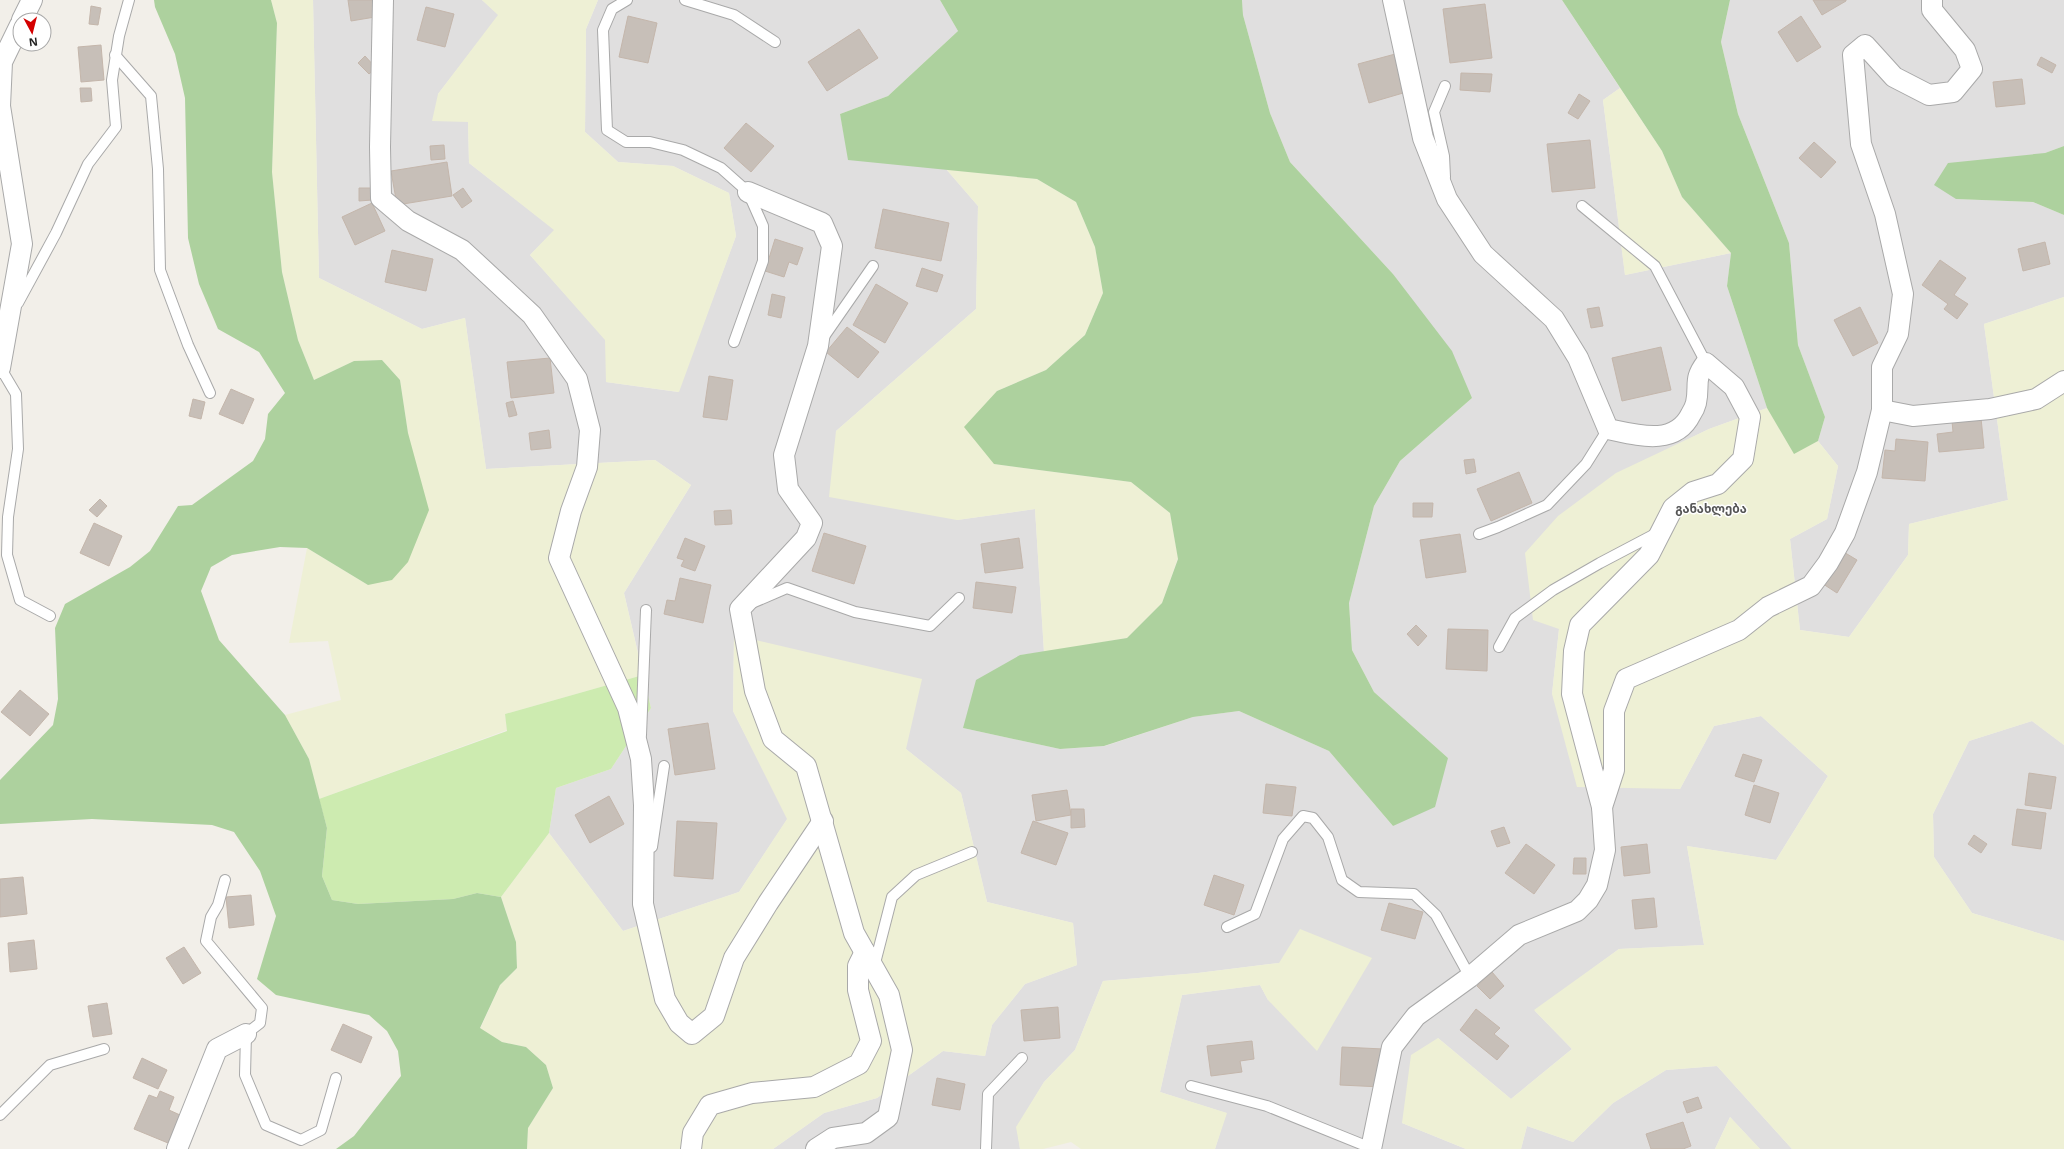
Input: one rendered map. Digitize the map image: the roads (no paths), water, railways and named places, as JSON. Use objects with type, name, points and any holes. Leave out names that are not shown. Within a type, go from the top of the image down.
[{"type":"street","points":[[26,12],[32,0]]},
{"type":"street","points":[[383,0],[380,147],[381,198],[408,221],[462,250],[474,261],[532,315],[577,379],[590,430],[587,467],[571,511],[559,558],[628,708],[641,759],[644,805],[643,904],[665,999],[680,1023],[692,1034],[714,1016],[734,958],[768,903],[823,821]]},
{"type":"street","points":[[1371,1148],[1392,1047],[1416,1016],[1470,977],[1518,935],[1577,911],[1588,900],[1597,885],[1605,850],[1602,807],[1572,694],[1574,651],[1580,625],[1649,555],[1673,508],[1693,492],[1718,484],[1743,459],[1750,417],[1734,387],[1706,363],[1698,374],[1696,403],[1693,410],[1687,422],[1671,434],[1646,437],[1608,429],[1578,358],[1554,319],[1483,254],[1447,199],[1423,138],[1393,0]]},
{"type":"street","points":[[1602,807],[1614,770],[1614,711],[1626,679],[1739,630],[1768,607],[1811,586],[1828,563],[1845,533],[1867,472],[1882,410],[1882,367],[1898,334],[1903,294],[1885,214],[1861,144],[1853,55],[1865,45],[1894,77],[1929,95],[1953,92],[1972,69],[1965,50],[1932,10],[1932,0]]},
{"type":"street","points":[[0,368],[22,244],[0,106],[2,62],[12,41]]},
{"type":"street","points":[[748,192],[822,223],[832,246],[818,346],[784,455],[788,489],[812,523],[806,538],[740,609],[754,691],[773,739],[806,766],[854,933],[889,995],[902,1050],[888,1117],[866,1133],[833,1138],[816,1149]]},
{"type":"street","points":[[1882,410],[1913,416],[1990,409],[2036,399],[2064,381]]},
{"type":"street","points":[[691,1149],[693,1133],[710,1105],[752,1093],[814,1087],[859,1064],[871,1041],[858,990],[858,966],[869,960]]},
{"type":"street","points":[[177,1149],[217,1049],[246,1034]]},
{"type":"lane","points":[[9,318],[56,233],[88,164],[116,127],[112,80],[118,36],[129,0]]},
{"type":"lane","points":[[627,0],[612,9],[603,30],[607,130],[626,142],[650,142],[683,150],[721,168],[748,192],[763,226],[763,261],[734,342]]},
{"type":"lane","points":[[685,0],[734,15],[775,42]]},
{"type":"lane","points":[[116,55],[151,96],[158,169],[160,270],[188,345],[210,393]]},
{"type":"lane","points":[[1445,86],[1434,112],[1444,156],[1447,199]]},
{"type":"lane","points":[[1582,206],[1655,266],[1706,363]]},
{"type":"lane","points":[[818,346],[873,266]]},
{"type":"lane","points":[[0,368],[16,394],[18,449],[8,517],[7,555],[20,600],[50,616]]},
{"type":"lane","points":[[1479,534],[1547,505],[1586,464],[1608,429]]},
{"type":"lane","points":[[1499,647],[1515,618],[1547,595],[1600,563],[1661,531]]},
{"type":"lane","points":[[740,609],[786,588],[855,612],[930,626],[959,598]]},
{"type":"lane","points":[[641,759],[646,610]]},
{"type":"lane","points":[[643,904],[664,766]]},
{"type":"lane","points":[[1227,927],[1255,914],[1283,839],[1303,816],[1313,818],[1328,837],[1342,880],[1359,892],[1414,894],[1436,915],[1470,977]]},
{"type":"lane","points":[[869,960],[892,897],[916,875],[972,852]]},
{"type":"lane","points":[[225,880],[218,905],[210,917],[206,941],[262,1008],[260,1023],[246,1034],[245,1075],[266,1125],[301,1140],[321,1130],[336,1078]]},
{"type":"lane","points":[[0,1115],[50,1065],[104,1049]]},
{"type":"lane","points":[[986,1149],[988,1094],[1022,1058]]},
{"type":"lane","points":[[1191,1086],[1267,1106],[1371,1148]]},
{"type":"district","name":"განახლება","points":[[1711,509]]}]
